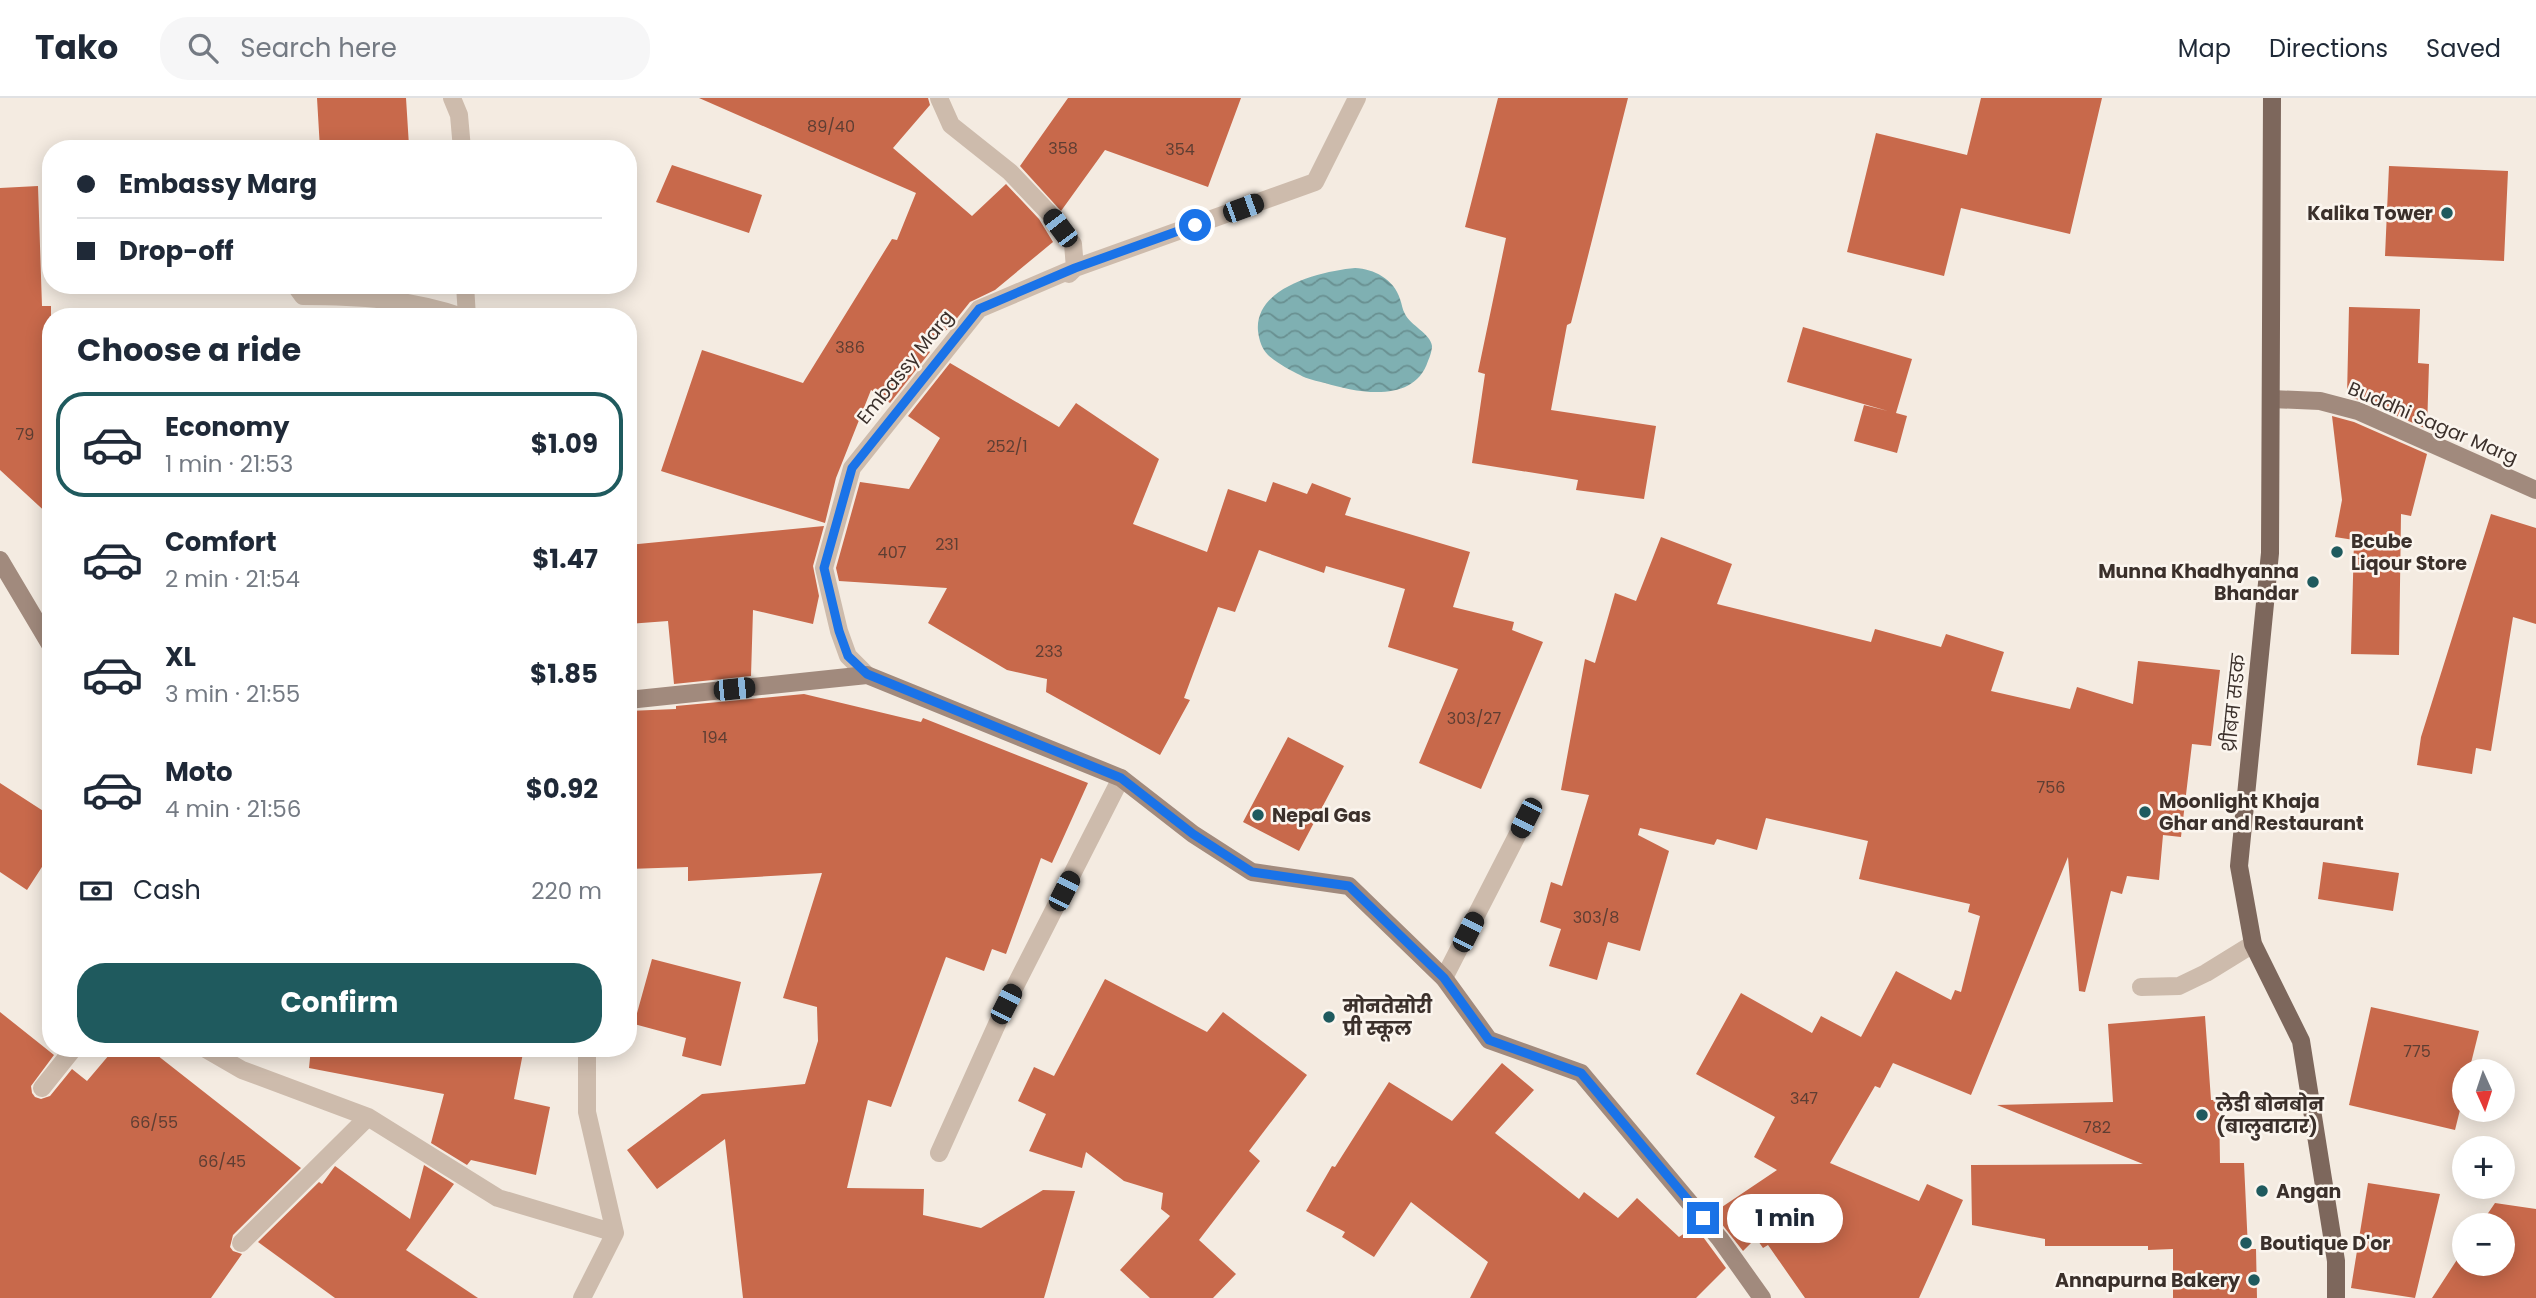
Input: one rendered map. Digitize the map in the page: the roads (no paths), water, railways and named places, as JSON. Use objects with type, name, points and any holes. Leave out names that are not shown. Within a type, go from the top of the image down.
[{"type":"main road","name":"थ्रीबम सडक","points":[[2272,98],[2270,553],[2239,866],[2253,944],[2301,1041],[2336,1261],[2336,1298]]},
{"type":"street","points":[[452,98],[459,115],[461,140]]},
{"type":"street","points":[[939,98],[951,125],[1010,172],[1048,212],[1073,244],[1075,268],[1054,289]]},
{"type":"street","name":"Embassy Marg","points":[[867,674],[848,656],[839,631],[824,568],[852,468],[979,309],[1075,268],[1315,182],[1357,98]]},
{"type":"street","points":[[302,294],[354,296],[438,308]]},
{"type":"street","name":"Buddhi Sagar Marg","points":[[2271,399],[2320,401],[2358,411],[2536,490]]},
{"type":"street","points":[[0,560],[42,631]]},
{"type":"street","points":[[637,699],[867,674],[1121,778],[1193,834],[1252,872],[1349,886],[1444,978],[1489,1040],[1581,1073],[1720,1239],[1762,1298]]},
{"type":"street","points":[[939,1153],[1006,1004],[1121,778]]},
{"type":"street","points":[[1444,978],[1526,818]]},
{"type":"street","points":[[2141,987],[2179,986],[2253,944]]},
{"type":"street","points":[[42,1088],[67,1057]]},
{"type":"street","points":[[220,1057],[242,1070],[368,1117],[498,1198],[615,1233]]},
{"type":"street","points":[[582,1298],[615,1233],[587,1112],[587,1057]]},
{"type":"street","points":[[241,1242],[368,1117]]},
{"type":"water","points":[[1355,268],[1369,270],[1388,281],[1397,292],[1408,318],[1431,342],[1430,356],[1421,375],[1411,384],[1384,392],[1338,387],[1292,371],[1275,361],[1261,344],[1258,331],[1260,316],[1267,303],[1278,293],[1309,278]]},
{"type":"place","name":"Kalika Tower","points":[[2447,213]]},
{"type":"place","name":"Bcube Liqour Store","points":[[2337,552]]},
{"type":"place","name":"Munna Khadhyanna Bhandar","points":[[2313,582]]},
{"type":"place","name":"Moonlight Khaja Ghar and Restaurant","points":[[2145,812]]},
{"type":"place","name":"Nepal Gas","points":[[1258,815]]},
{"type":"place","name":"मोनतेसोरी प्री स्कूल","points":[[1329,1017]]},
{"type":"place","name":"लेडी बोनबोन (बालुवाटार)","points":[[2202,1115]]},
{"type":"place","name":"Angan","points":[[2262,1191]]},
{"type":"place","name":"Boutique D'or","points":[[2246,1243]]},
{"type":"place","name":"Annapurna Bakery","points":[[2254,1280]]}]
